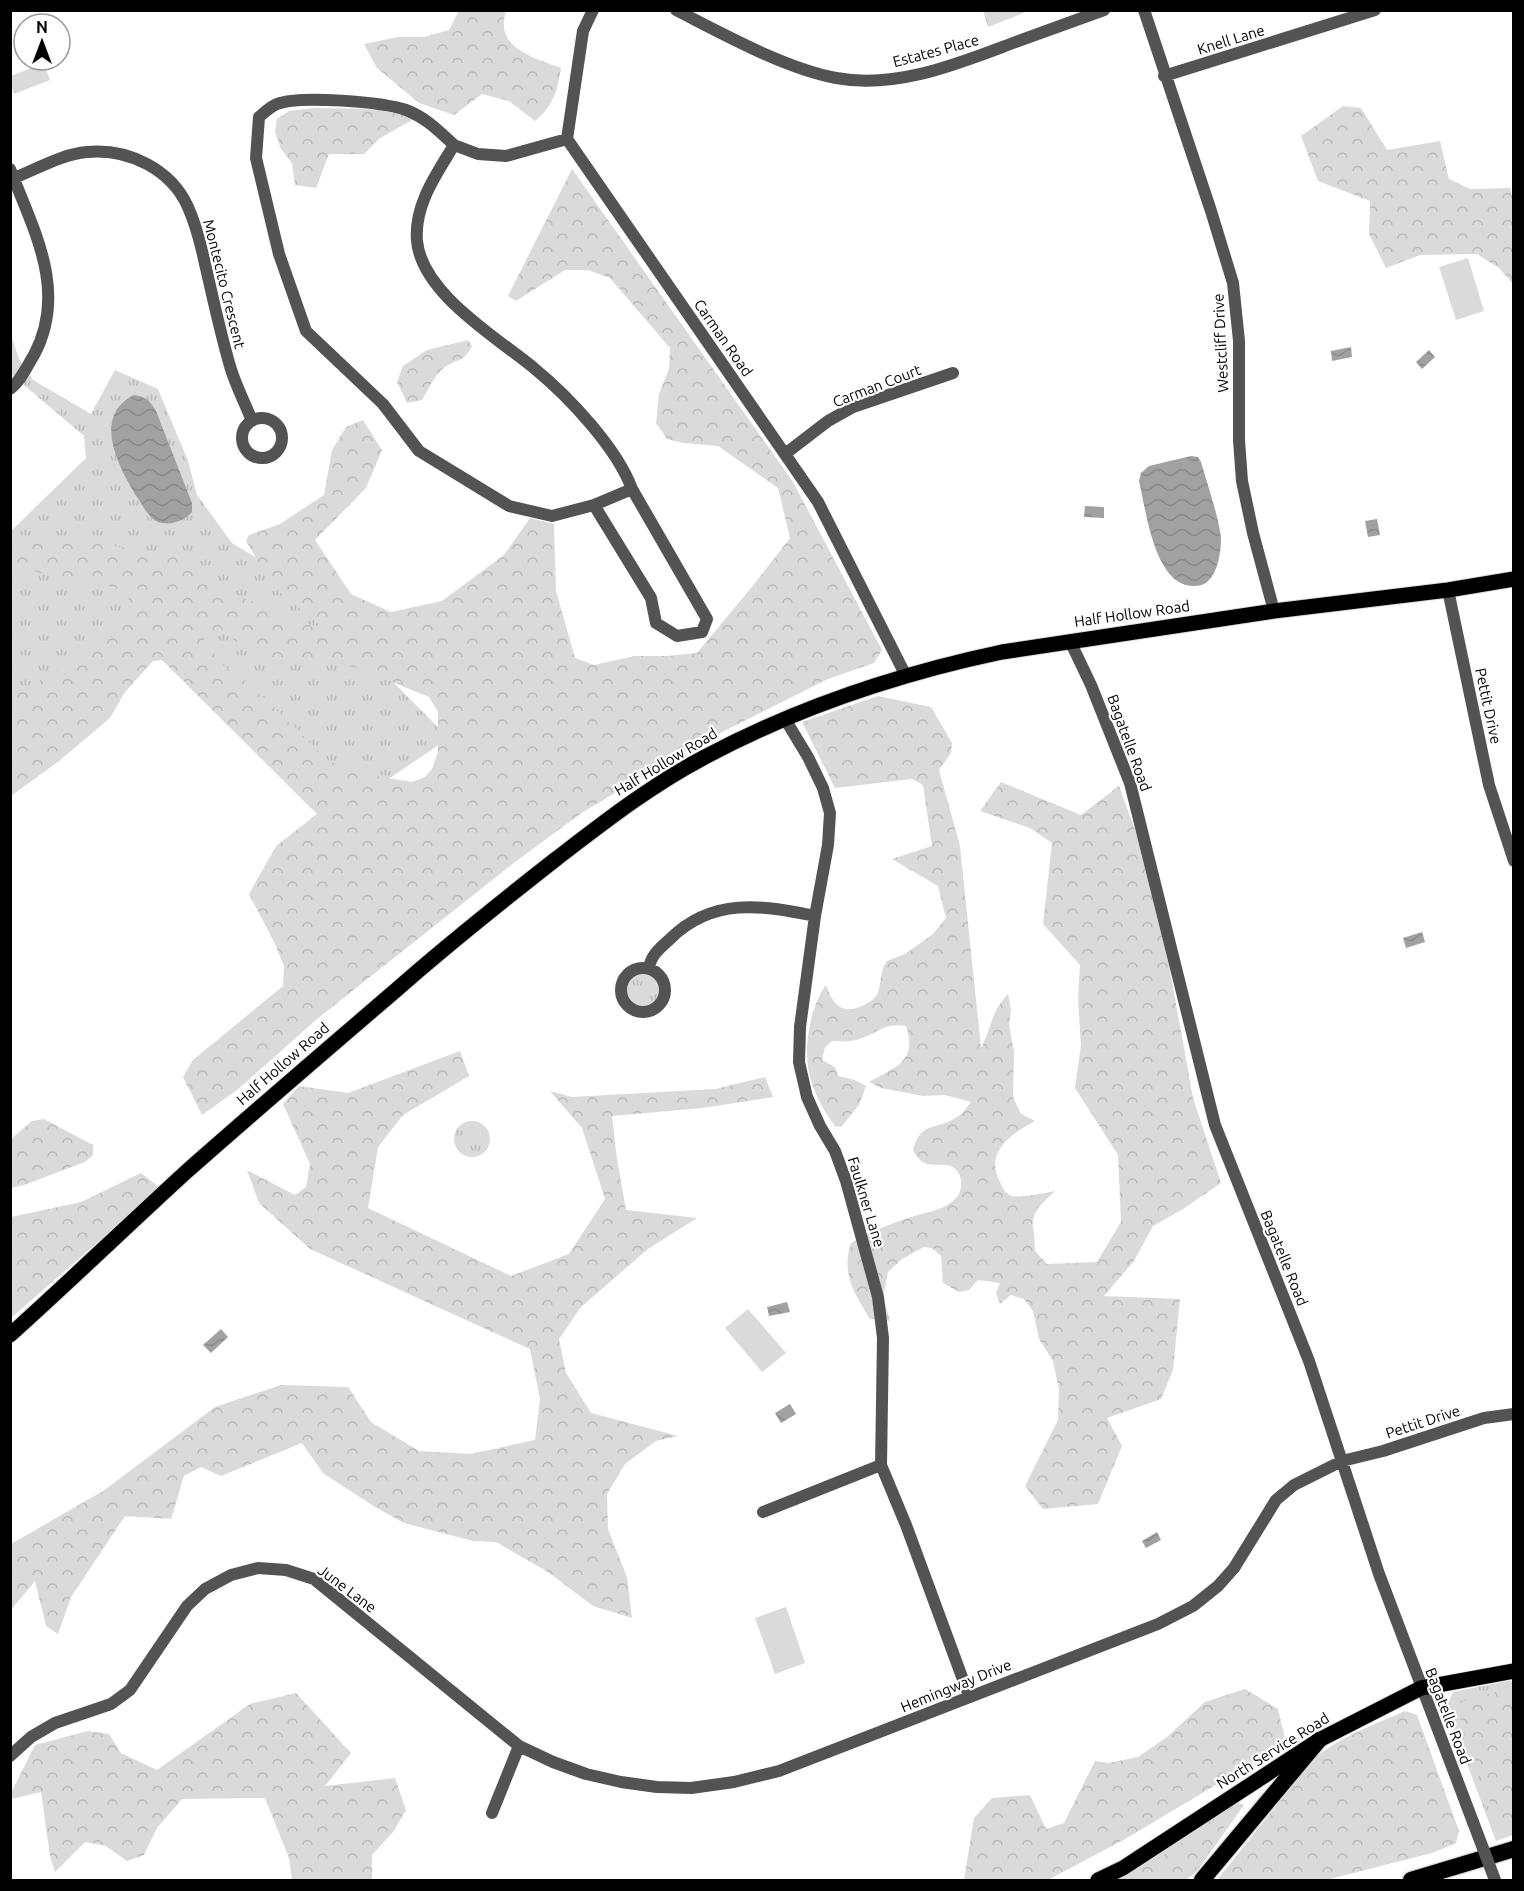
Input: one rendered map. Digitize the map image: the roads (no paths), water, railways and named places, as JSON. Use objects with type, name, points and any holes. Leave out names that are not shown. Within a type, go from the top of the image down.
[{"type":"highway","points":[[1202,1881],[1318,1740]]},
{"type":"highway","points":[[1411,1881],[1514,1850]]},
{"type":"main road","name":"Half Hollow Road","points":[[10,1335],[85,1268],[186,1172],[465,929],[596,828],[650,790],[702,759],[753,733],[831,700],[906,676],[983,656],[1274,611],[1448,590],[1514,579]]},
{"type":"main road","name":"North Service Road","points":[[1098,1881],[1123,1868],[1318,1740],[1421,1688],[1514,1671]]},
{"type":"street","points":[[593,10],[583,31],[567,139],[506,156],[478,154],[454,145],[431,123],[407,110],[378,103],[304,101],[277,104],[259,117],[256,158],[279,254],[306,331],[382,404],[419,451],[509,506],[552,516],[594,505],[632,489]]},
{"type":"street","name":"Estates Place","points":[[676,10],[801,69],[837,78],[884,81],[925,73],[973,58],[1104,10]]},
{"type":"street","name":"Westcliff Drive","points":[[1144,10],[1233,283],[1239,341],[1239,440],[1242,480],[1253,533],[1274,611]]},
{"type":"street","name":"Knell Lane","points":[[1164,76],[1375,10]]},
{"type":"street","name":"Carman Road","points":[[567,139],[818,502],[906,676]]},
{"type":"street","points":[[454,145],[427,189],[419,216],[417,243],[429,276],[455,307],[537,371],[596,429],[627,476],[632,489],[707,619],[702,632],[677,636],[656,622],[651,598],[594,505]]},
{"type":"street","name":"Montecito Crescent","points":[[12,173],[86,152],[108,152],[133,157],[155,168],[176,186],[188,207],[197,234],[230,368],[252,421]]},
{"type":"street","points":[[10,389],[27,367],[42,339],[49,309],[46,269],[35,231],[12,173]]},
{"type":"street","name":"Carman Court","points":[[785,454],[828,421],[853,407],[953,373]]},
{"type":"street","name":"Pettit Drive","points":[[1448,590],[1489,785],[1514,861]]},
{"type":"street","name":"Bagatelle Road","points":[[1070,641],[1091,685],[1130,783],[1215,1125],[1309,1361],[1379,1574],[1495,1881]]},
{"type":"street","name":"Faulkner Lane","points":[[785,719],[824,788],[830,813],[828,845],[815,916],[800,1027],[799,1062],[807,1097],[820,1126],[835,1151],[846,1181],[878,1297],[883,1338],[881,1465],[969,1696]]},
{"type":"street","points":[[649,968],[654,954],[678,930],[705,914],[732,907],[759,906],[815,916]]},
{"type":"street","name":"Pettit Drive","points":[[1342,1461],[1383,1451],[1484,1418],[1514,1414]]},
{"type":"street","name":"Hemingway Drive","points":[[519,1746],[586,1774],[648,1786],[691,1788],[734,1782],[779,1770],[1158,1624],[1193,1606],[1218,1586],[1234,1568],[1276,1500],[1294,1485],[1342,1461]]},
{"type":"street","points":[[763,1512],[881,1465]]},
{"type":"street","name":"June Lane","points":[[10,1756],[30,1737],[55,1722],[111,1704],[130,1690],[187,1606],[205,1589],[231,1575],[258,1568],[286,1570],[314,1579],[519,1746]]},
{"type":"street","points":[[492,1813],[519,1746]]},
{"type":"water","points":[[1351,347],[1352,357],[1332,361],[1331,351]]},
{"type":"water","points":[[1429,350],[1435,357],[1422,369],[1416,362]]},
{"type":"water","points":[[134,395],[147,400],[156,411],[192,503],[192,512],[177,522],[154,520],[130,485],[117,458],[111,429],[114,416],[121,404]]},
{"type":"water","points":[[1191,456],[1198,457],[1201,462],[1221,538],[1217,567],[1206,583],[1193,586],[1178,582],[1160,559],[1149,526],[1139,481],[1141,473],[1149,466]]},
{"type":"water","points":[[1085,506],[1104,507],[1104,518],[1084,517]]},
{"type":"water","points":[[1377,519],[1380,535],[1368,537],[1365,521]]},
{"type":"water","points":[[1422,932],[1425,942],[1406,948],[1403,938]]},
{"type":"water","points":[[787,1302],[790,1312],[769,1316],[767,1307]]},
{"type":"water","points":[[221,1329],[228,1337],[211,1353],[203,1345]]},
{"type":"water","points":[[790,1404],[796,1414],[781,1423],[775,1413]]},
{"type":"water","points":[[1157,1532],[1161,1540],[1146,1548],[1142,1541]]}]
